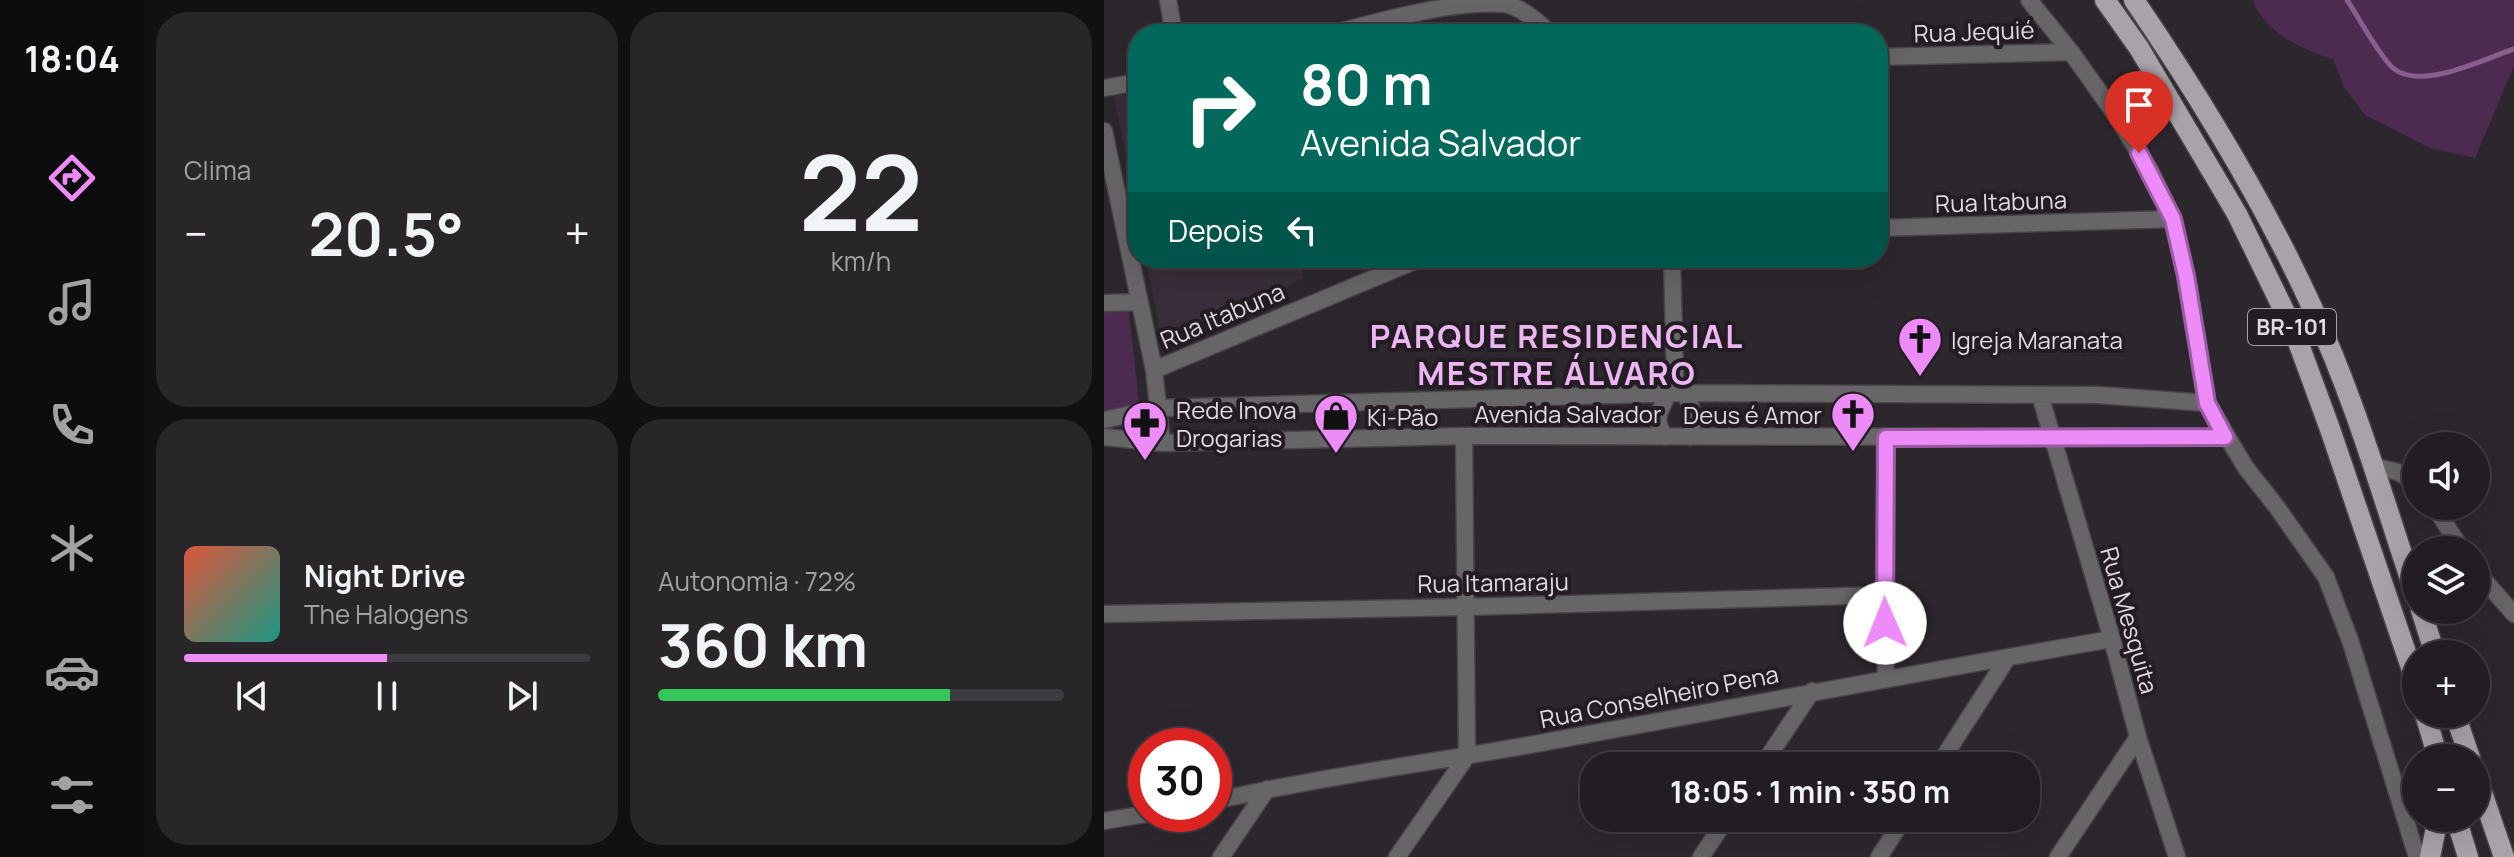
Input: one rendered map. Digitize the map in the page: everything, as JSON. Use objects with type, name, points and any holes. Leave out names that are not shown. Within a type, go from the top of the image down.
[{"type":"main road","name":"BR-101","points":[[2105,0],[2139,48],[2237,214],[2294,331],[2402,641]]},
{"type":"main road","name":"BR-101","points":[[2134,0],[2199,98],[2280,240],[2324,335],[2402,555]]},
{"type":"main road","points":[[2490,816],[2504,857]]},
{"type":"main road","points":[[2430,857],[2435,832]]},
{"type":"main road","points":[[2460,832],[2468,857]]},
{"type":"street","points":[[1168,0],[1172,24]]},
{"type":"street","points":[[2029,0],[2115,114],[2151,172],[2173,219],[2185,269],[2207,403],[2225,437],[2326,577],[2351,643],[2417,857]]},
{"type":"street","points":[[1368,24],[1420,10],[1486,1],[1506,4],[1540,24]]},
{"type":"street","name":"Rua Jequié","points":[[1888,57],[2071,52]]},
{"type":"street","points":[[1104,88],[1128,84]]},
{"type":"street","points":[[1104,131],[1128,248]]},
{"type":"street","name":"Rua Itabuna","points":[[1888,228],[2173,219]]},
{"type":"street","points":[[1132,268],[1154,370]]},
{"type":"street","name":"Rua Itabuna","points":[[1162,443],[1154,370],[1398,268]]},
{"type":"street","points":[[1664,437],[1659,413],[1675,388],[1672,268]]},
{"type":"street","points":[[1104,303],[1139,302]]},
{"type":"street","points":[[1675,388],[1694,410],[1690,437]]},
{"type":"street","name":"Avenida Salvador","points":[[1104,420],[1159,408],[1675,388],[2098,395],[2207,403]]},
{"type":"street","name":"Rua Mesquita","points":[[2040,395],[2138,737],[2177,857]]},
{"type":"street","points":[[1397,857],[1467,756],[1464,436]]},
{"type":"street","name":"Avenida Salvador","points":[[1104,437],[1162,443],[1464,436],[2225,437]]},
{"type":"street","points":[[1886,438],[1886,679]]},
{"type":"street","points":[[2372,466],[2402,474]]},
{"type":"street","points":[[2490,587],[2514,614]]},
{"type":"street","name":"Rua Itamaraju","points":[[1104,614],[1884,595]]},
{"type":"street","name":"Rua Conselheiro Pena","points":[[1232,797],[2112,639]]},
{"type":"street","points":[[1947,752],[2008,657]]},
{"type":"street","points":[[1771,752],[1812,691]]},
{"type":"street","points":[[2058,857],[2138,737]]},
{"type":"street","points":[[1221,857],[1267,789]]},
{"type":"street","points":[[1104,821],[1128,817]]},
{"type":"street","points":[[1701,857],[1718,832]]},
{"type":"street","points":[[1879,857],[1895,832]]},
{"type":"shaded area","points":[[2253,0],[2514,0],[2514,66],[2475,158],[2430,148],[2365,115],[2344,87],[2333,59],[2297,45],[2275,31],[2258,12]]},
{"type":"shaded area","points":[[1128,93],[1128,168],[1114,96]]},
{"type":"shaded area","points":[[1148,268],[1302,268],[1304,278],[1163,347]]},
{"type":"shaded area","points":[[1128,305],[1140,410],[1104,416],[1104,306]]},
{"type":"waterway","points":[[2347,0],[2383,57],[2401,73],[2432,76],[2514,49]]},
{"type":"place","name":"Igreja Maranata","points":[[1920,378]]},
{"type":"place","name":"Deus é Amor","points":[[1853,453]]},
{"type":"place","name":"Ki-Pão","points":[[1336,455]]},
{"type":"place","name":"Rede Inova Drogarias","points":[[1145,462]]},
{"type":"district","name":"PARQUE RESIDENCIAL MESTRE ÁLVARO","points":[[1557,354]]},
{"type":"route","points":[[1885,623],[1886,438],[2225,437],[2207,403],[2186,276],[2173,219],[2139,153]]}]
